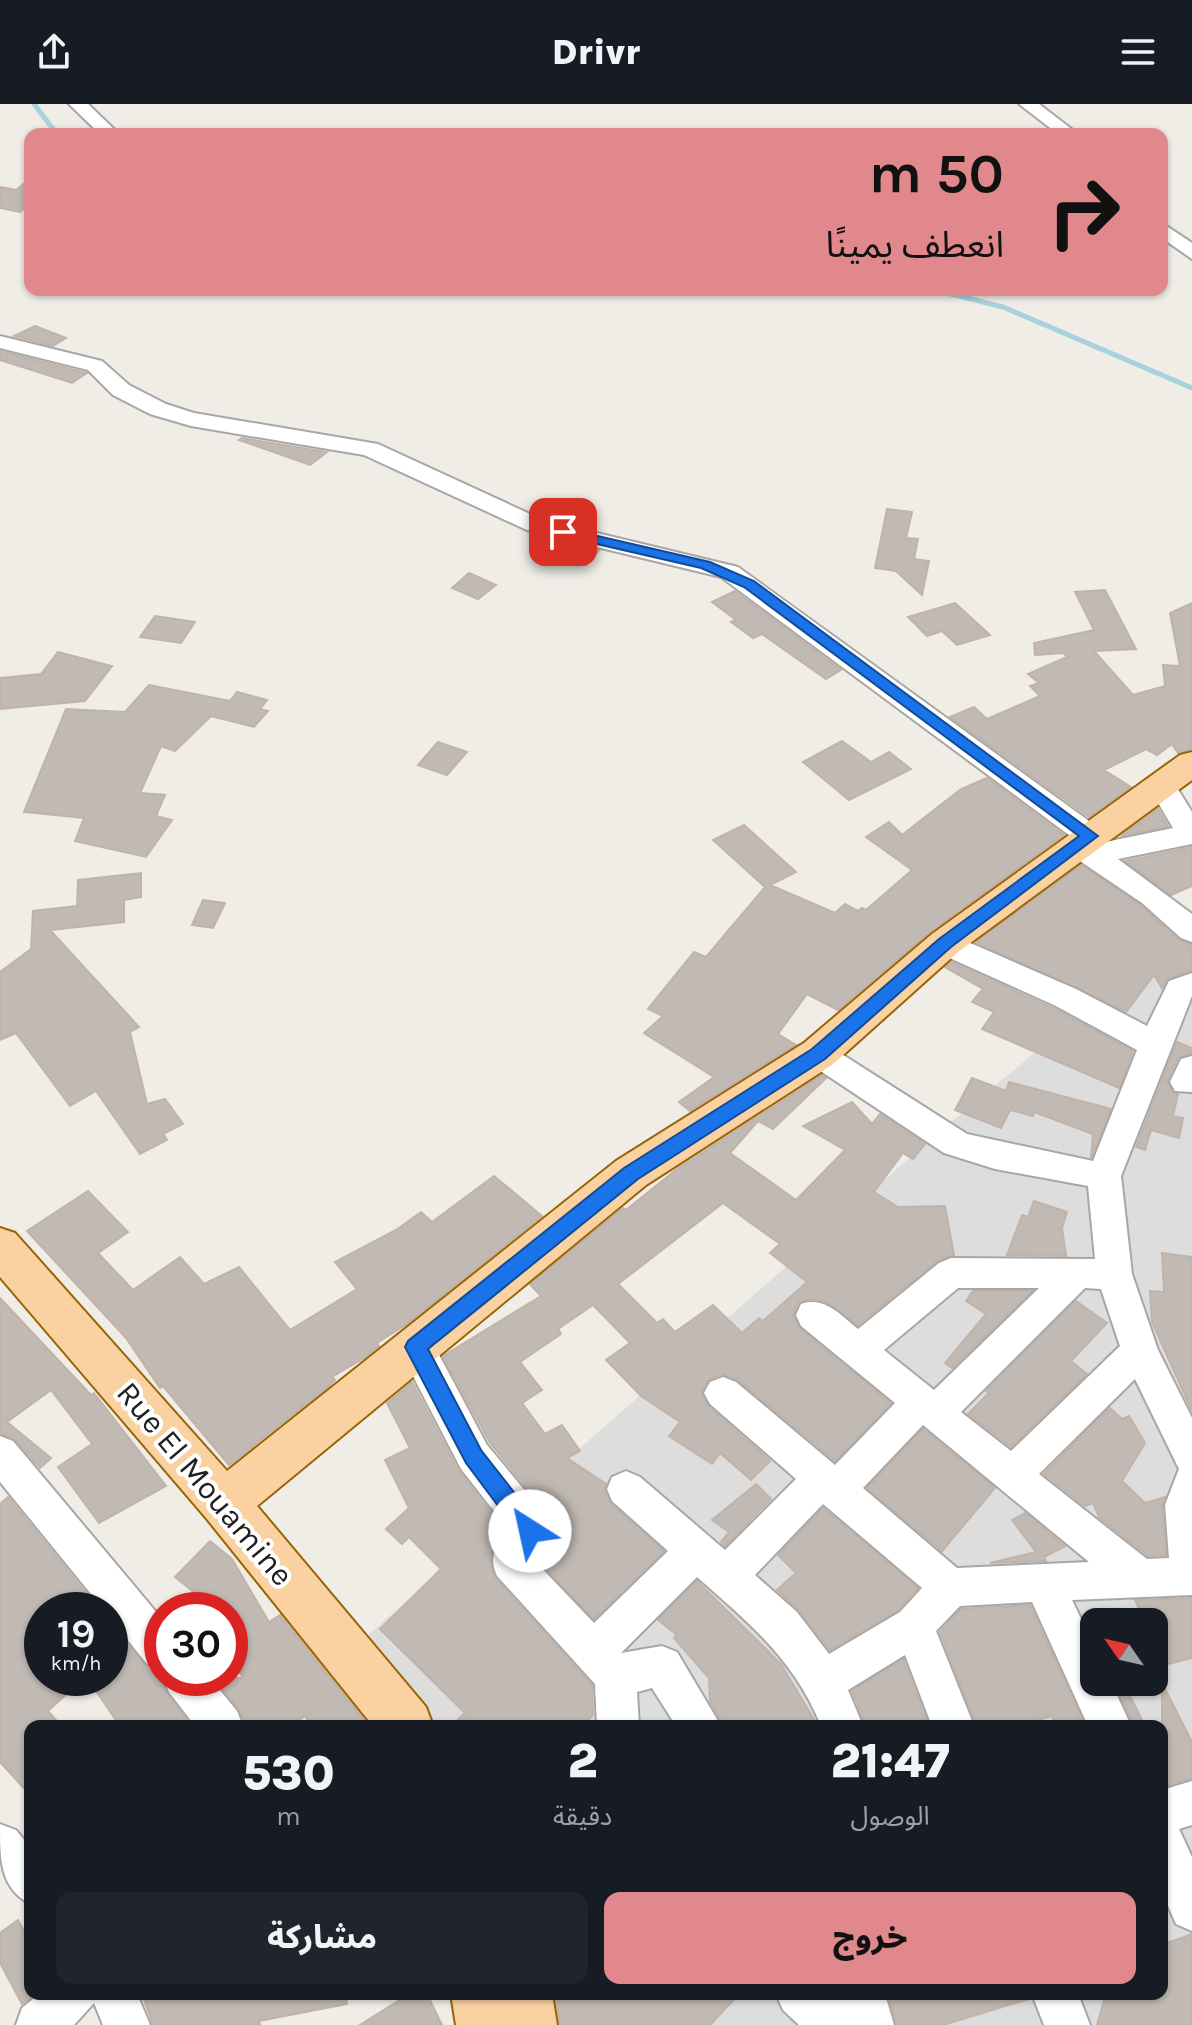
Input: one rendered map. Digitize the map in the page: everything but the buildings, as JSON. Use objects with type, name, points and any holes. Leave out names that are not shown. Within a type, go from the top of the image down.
[{"type":"main road","points":[[224,1503],[631,1173],[818,1054],[945,943],[1088,845],[1176,773]]},
{"type":"main road","name":"Rue El Mouamine","points":[[5,1261],[224,1503],[402,1720]]},
{"type":"main road","points":[[481,2000],[485,2025]]},
{"type":"main road","points":[[524,2000],[528,2025]]},
{"type":"street","points":[[78,104],[104,128]]},
{"type":"street","points":[[1028,104],[1061,128]]},
{"type":"street","points":[[1168,234],[1192,253]]},
{"type":"street","points":[[0,342],[95,365],[107,373],[121,390],[180,416],[370,449],[535,525],[729,572],[789,612],[1088,845],[1192,931]]},
{"type":"street","points":[[1088,845],[1191,834],[1176,773]]},
{"type":"street","points":[[945,943],[1065,997],[1155,1045]]},
{"type":"street","points":[[1192,984],[1174,997],[1104,1176],[1096,1273],[1140,1351],[1192,1457]]},
{"type":"street","points":[[818,1054],[956,1144],[995,1156],[1104,1176]]},
{"type":"street","points":[[857,1351],[951,1273],[1096,1273]]},
{"type":"street","points":[[725,1578],[828,1485],[1096,1273]]},
{"type":"street","points":[[814,1315],[1138,1577]]},
{"type":"street","points":[[416,1347],[474,1457],[528,1524],[530,1531],[513,1554],[511,1563],[604,1664],[617,1720]]},
{"type":"street","points":[[1013,1474],[1140,1351]]},
{"type":"street","points":[[723,1393],[950,1587],[1192,1576],[1182,1522],[1185,1496],[1192,1482]]},
{"type":"street","points":[[0,1453],[144,1628]]},
{"type":"street","points":[[626,1489],[783,1626],[824,1681],[840,1720]]},
{"type":"street","points":[[604,1664],[695,1552]]},
{"type":"street","points":[[1044,1584],[1107,1720]]},
{"type":"street","points":[[824,1681],[914,1626],[950,1587]]},
{"type":"street","points":[[914,1626],[951,1720]]},
{"type":"street","points":[[604,1664],[662,1666],[696,1720]]},
{"type":"street","points":[[198,1696],[217,1720]]},
{"type":"street","points":[[1168,1810],[1192,1803]]},
{"type":"street","points":[[0,1846],[24,1875]]},
{"type":"street","points":[[1168,1854],[1192,1908]]},
{"type":"street","points":[[39,2025],[67,2000]]},
{"type":"street","points":[[116,2000],[127,2025]]},
{"type":"street","points":[[1057,2000],[1067,2025]]},
{"type":"street","points":[[830,2011],[871,2025]]},
{"type":"shaded area","points":[[1192,923],[1192,2025],[558,2025],[554,2000],[1168,2000],[1168,1720],[414,1720],[359,1643],[940,1131]]},
{"type":"waterway","points":[[34,104],[52,128]]},
{"type":"waterway","points":[[959,296],[1003,307],[1192,388]]},
{"type":"route","points":[[530,1531],[528,1524],[474,1457],[416,1347],[631,1173],[818,1054],[945,943],[1090,836],[885,686],[825,638],[729,572],[563,532]]}]
